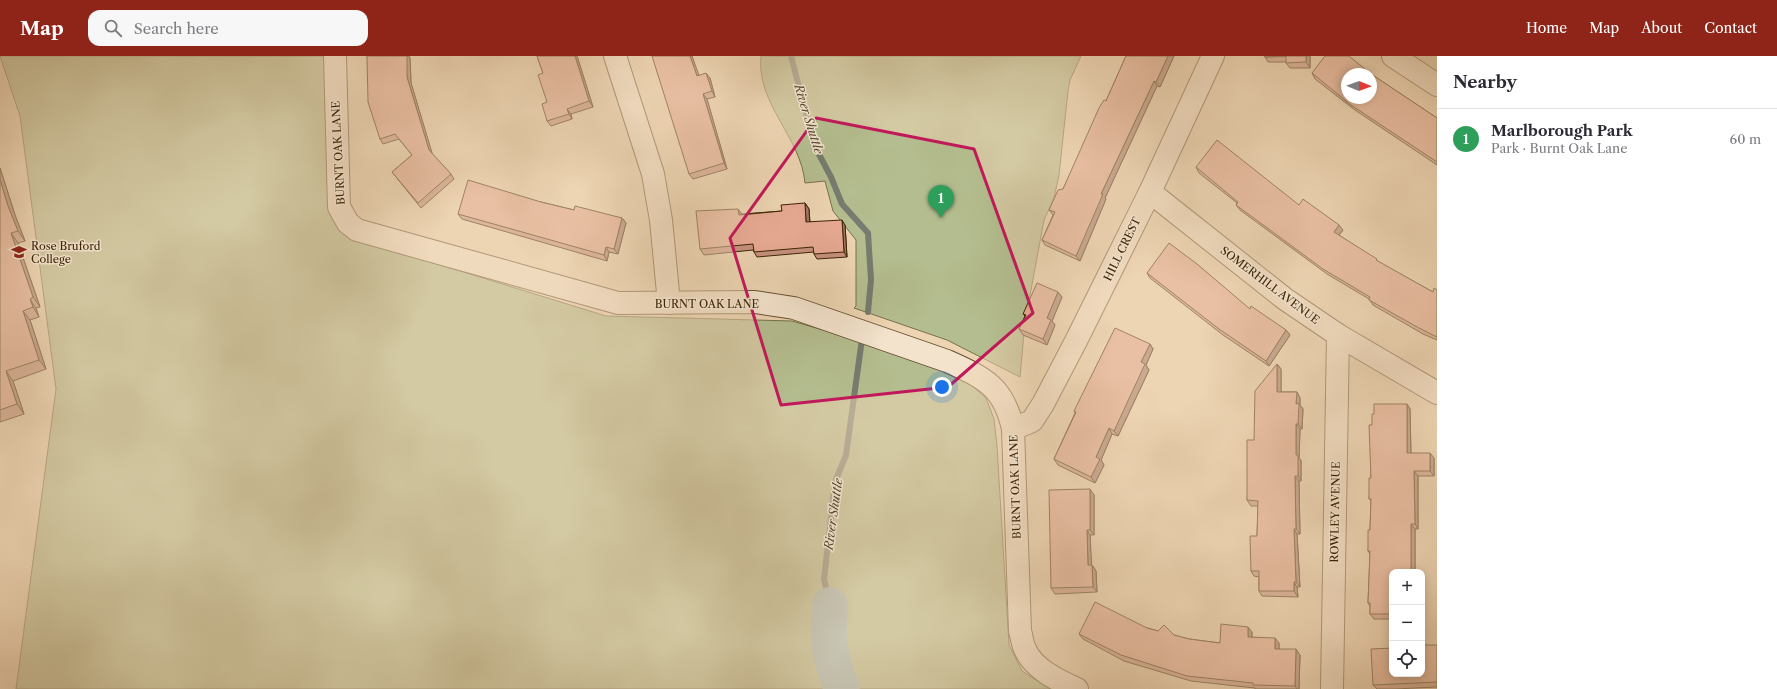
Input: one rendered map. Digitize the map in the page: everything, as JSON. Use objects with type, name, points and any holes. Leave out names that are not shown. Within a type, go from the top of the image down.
[{"type":"street","name":"BURNT OAK LANE","points":[[335,56],[339,207],[351,226],[357,230],[604,300],[625,304],[755,302],[794,308],[947,361],[980,377],[1001,394],[1008,409],[1013,429],[1020,630],[1025,650],[1032,661],[1044,671],[1077,689]]},
{"type":"street","points":[[615,56],[654,174],[661,220],[669,303]]},
{"type":"street","name":"HILL CREST","points":[[1013,429],[1032,420],[1043,404],[1150,192],[1213,56]]},
{"type":"street","points":[[1393,56],[1437,85]]},
{"type":"street","name":"SOMERHILL AVENUE","points":[[1150,192],[1285,299],[1338,335],[1437,393]]},
{"type":"street","name":"ROWLEY AVENUE","points":[[1332,689],[1338,335]]},
{"type":"highlighted area","points":[[816,118],[974,149],[1033,313],[948,387],[781,405],[730,238]]},
{"type":"green space","points":[[0,56],[328,56],[350,237],[606,316],[792,321],[844,336],[948,373],[970,384],[986,398],[994,419],[997,446],[1009,645],[1022,671],[1050,689],[16,689],[56,389],[20,116]]},
{"type":"green space","points":[[761,56],[1081,56],[1070,80],[1059,175],[1054,198],[1044,220],[1025,322],[1020,377],[947,340],[854,308],[856,306],[856,240],[833,211],[825,181],[805,183],[802,166],[796,150],[765,90],[761,73]]},
{"type":"building","points":[[367,56],[407,56],[407,77],[429,150],[451,174],[418,203],[392,172],[412,155],[395,134],[380,139],[368,102]]},
{"type":"building","points":[[537,56],[575,56],[589,101],[567,109],[569,114],[547,121],[542,104],[547,102],[538,75],[543,73]]},
{"type":"building","points":[[652,56],[690,56],[697,76],[706,73],[712,91],[703,94],[724,163],[689,174]]},
{"type":"building","points":[[1126,56],[1168,56],[1156,82],[1154,81],[1101,194],[1103,194],[1076,256],[1042,240],[1055,212],[1049,210],[1058,190],[1063,189],[1099,108],[1104,100],[1106,101]]},
{"type":"building","points":[[1264,56],[1286,56],[1265,57]]},
{"type":"building","points":[[1286,56],[1306,56],[1306,62],[1286,63]]},
{"type":"building","points":[[1325,56],[1349,56],[1364,68],[1341,68],[1341,97],[1312,73]]},
{"type":"building","points":[[1377,78],[1437,118],[1437,162],[1350,104],[1377,104]]},
{"type":"building","points":[[1217,140],[1299,205],[1303,199],[1339,225],[1334,232],[1377,259],[1376,260],[1433,292],[1434,288],[1437,290],[1437,337],[1369,300],[1370,297],[1323,269],[1236,205],[1238,202],[1196,167]]},
{"type":"building","points":[[0,180],[18,231],[11,233],[33,297],[30,299],[33,307],[23,311],[39,360],[6,371],[17,404],[0,410]]},
{"type":"building","points":[[468,180],[541,202],[574,210],[575,206],[622,218],[614,249],[606,247],[604,255],[458,214]]},
{"type":"building","points":[[805,203],[806,222],[842,220],[844,252],[814,254],[813,247],[754,252],[753,244],[700,249],[696,211],[738,209],[739,215],[782,211],[781,205]]},
{"type":"building","points":[[1169,243],[1197,264],[1250,309],[1251,306],[1286,330],[1266,361],[1219,329],[1147,273]]},
{"type":"building","points":[[1037,283],[1058,292],[1047,318],[1051,320],[1043,339],[1019,329],[1026,315],[1023,314]]},
{"type":"building","points":[[1115,328],[1150,344],[1141,362],[1145,364],[1114,431],[1109,428],[1096,457],[1100,459],[1091,477],[1054,459],[1076,412],[1074,411]]},
{"type":"building","points":[[1277,364],[1277,392],[1297,392],[1296,404],[1299,403],[1298,424],[1296,424],[1298,476],[1295,476],[1296,529],[1294,529],[1296,582],[1294,582],[1294,591],[1259,591],[1259,571],[1251,571],[1250,536],[1257,536],[1258,501],[1247,500],[1247,440],[1254,440],[1255,391]]},
{"type":"building","points":[[1374,404],[1407,404],[1407,453],[1430,453],[1430,471],[1414,471],[1415,524],[1411,524],[1411,569],[1389,569],[1389,614],[1370,614],[1370,603],[1368,603],[1370,551],[1368,551],[1368,530],[1370,530],[1371,499],[1369,499],[1369,478],[1371,478],[1369,425],[1372,425],[1372,414],[1374,414]]},
{"type":"building","points":[[1090,489],[1090,530],[1087,530],[1088,565],[1092,565],[1093,587],[1051,588],[1049,490]]},
{"type":"building","points":[[1095,602],[1147,628],[1158,631],[1164,625],[1174,635],[1189,639],[1220,643],[1221,624],[1248,627],[1248,637],[1275,638],[1275,649],[1296,649],[1295,686],[1253,685],[1253,683],[1187,676],[1121,655],[1079,634]]},
{"type":"building","points":[[1425,645],[1437,645],[1437,682],[1373,685],[1371,649],[1389,648],[1389,677],[1425,677]]},
{"type":"waterway","name":"River Shuttle","points":[[791,56],[814,145],[831,177],[842,204],[868,233],[871,280],[868,312]]},
{"type":"waterway","name":"River Shuttle","points":[[830,605],[824,579],[835,482],[846,455],[862,339]]},
{"type":"waterway","name":"River Shuttle","points":[[830,605],[830,648],[834,667],[842,689]]},
{"type":"place","name":"Marlborough Park","points":[[941,218]]},
{"type":"place","name":"Rose Bruford College","points":[[19,252]]}]
